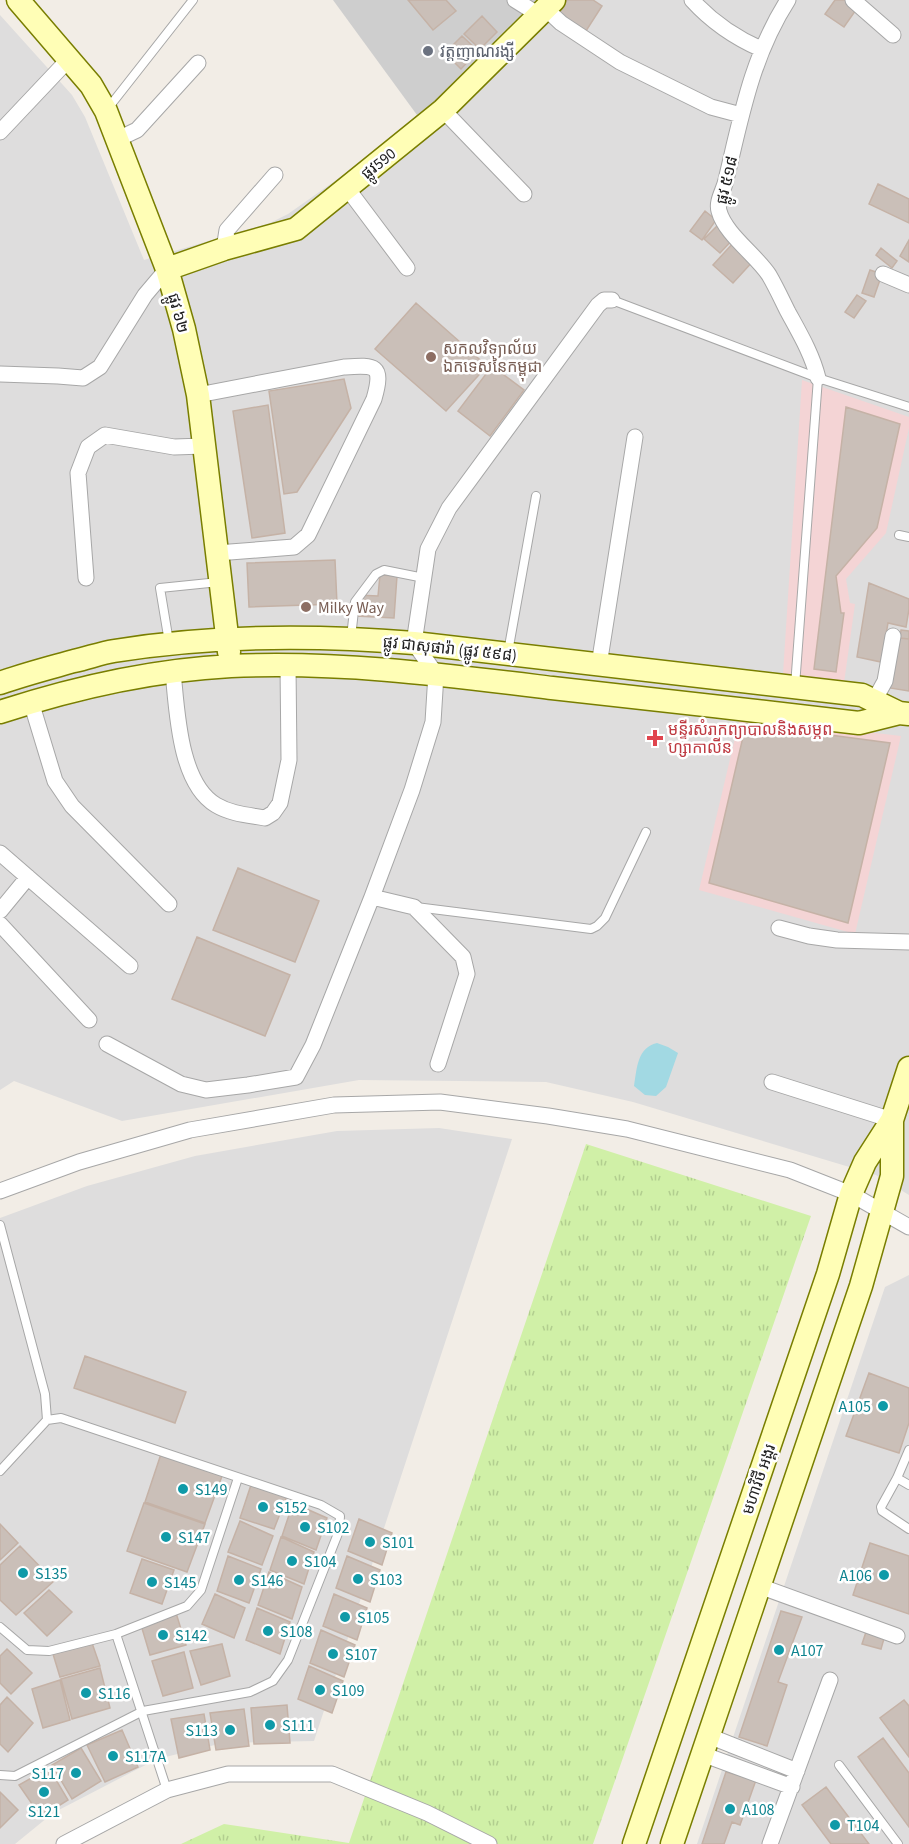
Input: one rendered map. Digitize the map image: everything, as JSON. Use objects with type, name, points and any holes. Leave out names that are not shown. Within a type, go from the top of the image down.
[{"type":"main road","name":"ផ្លូវ ៦២","points":[[18,0],[90,85],[106,111],[167,269],[184,329],[198,395],[230,666]]},
{"type":"main road","name":"ផ្លូវ590","points":[[167,269],[224,249],[296,230],[442,110],[546,8]]},
{"type":"main road","name":"ផ្លូវ ជាសុផារ៉ា (ផ្លូវ ៥៩៨)","points":[[0,682],[111,652],[169,644],[228,638],[351,639],[414,643],[862,695],[904,713]]},
{"type":"main road","name":"ផ្លូវ ជាសុផារ៉ា (ផ្លូវ ៥៩៨)","points":[[0,712],[118,680],[230,666],[288,666],[345,667],[436,674],[859,723],[904,713]]},
{"type":"main road","name":"មហាវិថី អង្គរ","points":[[634,1844],[828,1274],[851,1194],[865,1162],[892,1120],[909,1068]]},
{"type":"main road","name":"មហាវិថី អង្គរ","points":[[672,1844],[861,1287],[892,1176],[892,1120]]},
{"type":"street","points":[[515,0],[546,8],[561,23],[620,62],[711,107],[741,115]]},
{"type":"street","points":[[692,0],[740,40],[761,50]]},
{"type":"street","name":"ផ្លូវ ៥១៨","points":[[788,0],[761,50],[741,115],[724,188],[718,201],[718,210],[727,227],[768,274],[813,359],[818,378]]},
{"type":"street","points":[[853,0],[893,35]]},
{"type":"street","points":[[0,132],[69,59]]},
{"type":"street","points":[[118,139],[136,130],[198,63]]},
{"type":"street","points":[[442,110],[524,194]]},
{"type":"street","points":[[224,249],[227,230],[275,176]]},
{"type":"street","points":[[347,188],[407,268]]},
{"type":"street","points":[[0,374],[83,378],[100,367],[145,295],[167,269]]},
{"type":"street","points":[[883,274],[909,285]]},
{"type":"street","points":[[107,1044],[181,1084],[206,1090],[296,1077],[313,1045],[372,897],[412,790],[433,722],[436,674],[414,643],[428,549],[449,508],[598,305],[604,300],[612,300]]},
{"type":"street","points":[[198,395],[344,367],[372,367],[380,380],[374,399],[308,535],[294,547],[217,553]]},
{"type":"street","points":[[86,578],[78,473],[88,447],[105,435],[174,447],[204,446]]},
{"type":"street","points":[[599,665],[635,436]]},
{"type":"street","points":[[874,701],[885,681],[893,636]]},
{"type":"street","points":[[173,672],[182,740],[193,780],[203,794],[216,805],[237,814],[265,818],[273,813],[280,803],[289,760],[288,666]]},
{"type":"street","points":[[31,702],[55,781],[72,806],[169,904]]},
{"type":"street","points":[[0,853],[130,966]]},
{"type":"street","points":[[0,911],[28,878]]},
{"type":"street","points":[[372,897],[414,906],[463,957],[467,975],[438,1064]]},
{"type":"street","points":[[0,924],[89,1020]]},
{"type":"street","points":[[779,928],[837,940],[909,942]]},
{"type":"street","points":[[772,1082],[892,1120]]},
{"type":"street","points":[[0,1191],[79,1162],[190,1130],[334,1105],[440,1102],[627,1129],[790,1170],[851,1194],[909,1227]]},
{"type":"street","points":[[759,1586],[897,1636]]},
{"type":"street","points":[[770,1844],[830,1680]]},
{"type":"street","points":[[705,1745],[797,1771]]},
{"type":"street","points":[[705,1745],[792,1787]]},
{"type":"street","points":[[64,1844],[167,1790],[228,1774],[332,1774],[427,1813],[489,1844]]},
{"type":"lane","points":[[106,111],[193,0]]},
{"type":"lane","points":[[612,300],[818,378],[909,407]]},
{"type":"lane","points":[[795,687],[818,378]]},
{"type":"lane","points":[[508,654],[536,496]]},
{"type":"lane","points":[[899,535],[909,537]]},
{"type":"lane","points":[[351,639],[355,602],[376,574],[384,570],[424,578]]},
{"type":"lane","points":[[169,644],[160,588],[221,581]]},
{"type":"lane","points":[[414,906],[591,929],[605,918],[646,832]]},
{"type":"lane","points":[[0,1225],[45,1394],[47,1420]]},
{"type":"lane","points":[[0,1471],[47,1420],[61,1418],[321,1505],[340,1516],[339,1531],[288,1659],[273,1681],[250,1692],[143,1712],[15,1776],[0,1775]]},
{"type":"lane","points":[[909,1449],[897,1478],[881,1507],[882,1511],[909,1529]]},
{"type":"lane","points":[[0,1627],[27,1650],[49,1651],[116,1634],[187,1606],[201,1590],[238,1478]]},
{"type":"lane","points":[[897,1478],[909,1485]]},
{"type":"lane","points":[[116,1634],[167,1790]]},
{"type":"lane","points":[[839,1766],[898,1844]]},
{"type":"shaded area","name":"វត្តញាណរង្សី","points":[[333,0],[537,0],[434,102],[417,115]]},
{"type":"shaded area","points":[[545,0],[909,0],[909,1195],[876,1175],[633,1102],[546,1082],[359,1080],[122,1121],[14,1081],[0,1090],[0,15],[72,95],[85,117],[144,260],[270,223],[288,214],[420,121]]},
{"type":"shaded area","points":[[802,380],[909,417],[909,428],[886,533],[846,579],[850,603],[855,604],[844,683],[783,674]]},
{"type":"shaded area","points":[[740,717],[901,736],[855,934],[699,890]]},
{"type":"shaded area","points":[[439,1128],[512,1139],[314,1741],[223,1743],[157,1759],[53,1813],[15,1844],[0,1844],[0,1218],[87,1186],[195,1156],[337,1131]]},
{"type":"shaded area","points":[[909,1275],[909,1844],[697,1844],[885,1287]]},
{"type":"shaded area","points":[[909,1450],[909,1529],[882,1511]]},
{"type":"green space","points":[[586,1144],[811,1216],[593,1844],[181,1844],[224,1824],[349,1843]]},
{"type":"water","points":[[657,1043],[678,1053],[666,1087],[656,1096],[645,1095],[634,1086],[637,1066],[645,1049]]},
{"type":"building","points":[[408,0],[446,0],[456,11],[433,30]]},
{"type":"building","points":[[567,0],[593,0],[602,6],[586,31],[559,13]]},
{"type":"building","points":[[835,0],[848,0],[858,7],[844,27],[825,14]]},
{"type":"building","points":[[482,16],[497,32],[480,49],[464,34]]},
{"type":"building","points":[[462,36],[478,51],[461,69],[445,53]]},
{"type":"building","points":[[878,184],[909,199],[909,223],[869,204]]},
{"type":"building","points":[[705,211],[716,220],[702,240],[690,231]]},
{"type":"building","points":[[719,224],[734,238],[720,253],[704,239]]},
{"type":"building","points":[[909,240],[909,262],[900,256]]},
{"type":"building","points":[[735,241],[755,259],[733,283],[713,265]]},
{"type":"building","points":[[881,248],[897,261],[892,268],[876,255]]},
{"type":"building","points":[[870,270],[882,274],[874,297],[862,293]]},
{"type":"building","points":[[857,295],[866,301],[854,318],[845,312]]},
{"type":"building","name":"សកលវិទ្យាល័យ ឯកទេសនៃកម្ពុជា","points":[[416,303],[487,366],[446,411],[375,349]]},
{"type":"building","points":[[492,366],[524,390],[490,436],[458,411]]},
{"type":"building","points":[[344,379],[351,408],[297,492],[284,494],[269,391]]},
{"type":"building","points":[[268,405],[285,533],[252,538],[233,411]]},
{"type":"building","points":[[846,407],[900,424],[877,528],[836,576],[841,613],[844,613],[836,672],[814,669]]},
{"type":"building","points":[[335,560],[337,604],[249,607],[247,563]]},
{"type":"building","points":[[380,575],[397,576],[394,618],[356,616],[357,595],[378,596]]},
{"type":"building","points":[[869,583],[909,599],[906,627],[888,623],[881,662],[857,657]]},
{"type":"building","points":[[901,630],[909,631],[909,639],[900,638]]},
{"type":"building","points":[[900,638],[909,639],[909,691],[890,688]]},
{"type":"building","points":[[746,724],[890,743],[848,923],[709,883]]},
{"type":"building","points":[[238,868],[319,901],[295,962],[213,930]]},
{"type":"building","points":[[197,937],[290,975],[265,1036],[172,999]]},
{"type":"building","points":[[85,1356],[186,1392],[175,1423],[74,1388]]},
{"type":"building","name":"A105","points":[[869,1373],[909,1388],[909,1423],[899,1453],[846,1436]]},
{"type":"building","name":"S149","points":[[161,1454],[222,1476],[205,1523],[145,1502]]},
{"type":"building","name":"S152","points":[[251,1485],[287,1496],[274,1529],[240,1518]]},
{"type":"building","name":"S147","points":[[144,1503],[205,1524],[187,1572],[127,1551]]},
{"type":"building","name":"S102","points":[[293,1503],[327,1518],[316,1550],[282,1536]]},
{"type":"building","name":"S101","points":[[359,1519],[392,1533],[382,1565],[348,1551]]},
{"type":"building","points":[[240,1521],[273,1536],[262,1565],[228,1552]]},
{"type":"building","points":[[0,1524],[18,1543],[0,1560]]},
{"type":"building","name":"S104","points":[[281,1537],[314,1552],[304,1584],[270,1570]]},
{"type":"building","name":"A106","points":[[870,1543],[909,1556],[909,1614],[853,1595]]},
{"type":"building","name":"S135","points":[[20,1546],[54,1581],[16,1615],[0,1600],[0,1565]]},
{"type":"building","name":"S146","points":[[228,1556],[261,1569],[249,1603],[217,1591]]},
{"type":"building","name":"S103","points":[[347,1556],[380,1570],[370,1602],[336,1588]]},
{"type":"building","name":"S145","points":[[142,1559],[174,1570],[162,1604],[130,1593]]},
{"type":"building","points":[[269,1572],[302,1587],[292,1619],[258,1605]]},
{"type":"building","points":[[49,1590],[72,1612],[47,1636],[24,1613]]},
{"type":"building","points":[[215,1594],[245,1608],[234,1638],[202,1624]]},
{"type":"building","name":"S105","points":[[334,1594],[367,1608],[357,1640],[323,1626]]},
{"type":"building","name":"S108","points":[[257,1608],[290,1622],[280,1654],[246,1640]]},
{"type":"building","name":"A107","points":[[781,1611],[802,1617],[778,1682],[787,1685],[767,1746],[739,1737]]},
{"type":"building","name":"S142","points":[[176,1613],[186,1645],[150,1655],[141,1625]]},
{"type":"building","points":[[867,1629],[885,1635],[881,1649],[862,1644]]},
{"type":"building","name":"S107","points":[[321,1630],[355,1645],[344,1677],[310,1663]]},
{"type":"building","points":[[92,1643],[100,1666],[60,1677],[53,1654]]},
{"type":"building","points":[[222,1644],[230,1676],[201,1685],[190,1651]]},
{"type":"building","points":[[7,1649],[32,1673],[11,1694],[0,1683],[0,1656]]},
{"type":"building","points":[[184,1652],[193,1688],[163,1696],[152,1661]]},
{"type":"building","name":"S109","points":[[309,1666],[343,1681],[332,1713],[298,1699]]},
{"type":"building","name":"S116","points":[[100,1668],[110,1708],[72,1719],[61,1679]]},
{"type":"building","points":[[60,1680],[70,1720],[43,1728],[32,1689]]},
{"type":"building","points":[[7,1697],[33,1723],[8,1752],[0,1744],[0,1705]]},
{"type":"building","points":[[904,1700],[909,1706],[909,1757],[880,1718]]},
{"type":"building","name":"S111","points":[[287,1705],[290,1743],[254,1744],[251,1708]]},
{"type":"building","name":"S113","points":[[244,1709],[249,1746],[216,1750],[210,1713]]},
{"type":"building","points":[[204,1714],[210,1750],[179,1758],[171,1719]]},
{"type":"building","name":"S117A","points":[[122,1730],[138,1767],[105,1782],[87,1745]]},
{"type":"building","points":[[883,1738],[909,1773],[909,1827],[858,1757]]},
{"type":"building","name":"S117","points":[[81,1748],[101,1781],[72,1799],[52,1765]]},
{"type":"building","name":"S121","points":[[49,1768],[68,1800],[41,1817],[19,1785]]},
{"type":"building","name":"A108","points":[[726,1772],[756,1780],[740,1825],[732,1822],[724,1844],[702,1844]]},
{"type":"building","name":"T104","points":[[826,1787],[869,1844],[831,1844],[802,1805]]},
{"type":"building","points":[[0,1792],[18,1810],[0,1828]]},
{"type":"place","name":"វត្តញាណរង្សី","points":[[428,51]]},
{"type":"place","name":"សកលវិទ្យាល័យ ឯកទេសនៃកម្ពុជា","points":[[431,357]]},
{"type":"place","name":"Milky Way","points":[[306,607]]},
{"type":"place","name":"មន្ទីរសំរាកព្យាបាលនិងសម្ភព ហ្សាកាលីន","points":[[655,738]]},
{"type":"place","name":"A105","points":[[883,1406]]},
{"type":"place","name":"S149","points":[[183,1489]]},
{"type":"place","name":"S152","points":[[263,1507]]},
{"type":"place","name":"S102","points":[[305,1527]]},
{"type":"place","name":"S147","points":[[166,1537]]},
{"type":"place","name":"S101","points":[[370,1542]]},
{"type":"place","name":"S104","points":[[292,1561]]},
{"type":"place","name":"S135","points":[[23,1573]]},
{"type":"place","name":"A106","points":[[884,1575]]},
{"type":"place","name":"S103","points":[[358,1579]]},
{"type":"place","name":"S146","points":[[239,1580]]},
{"type":"place","name":"S145","points":[[152,1582]]},
{"type":"place","name":"S105","points":[[345,1617]]},
{"type":"place","name":"S108","points":[[268,1631]]},
{"type":"place","name":"S142","points":[[163,1635]]},
{"type":"place","name":"A107","points":[[779,1650]]},
{"type":"place","name":"S107","points":[[333,1654]]},
{"type":"place","name":"S109","points":[[320,1690]]},
{"type":"place","name":"S116","points":[[86,1693]]},
{"type":"place","name":"S111","points":[[270,1725]]},
{"type":"place","name":"S113","points":[[230,1730]]},
{"type":"place","name":"S117A","points":[[113,1756]]},
{"type":"place","name":"S117","points":[[76,1773]]},
{"type":"place","name":"S121","points":[[44,1792]]},
{"type":"place","name":"A108","points":[[730,1809]]},
{"type":"place","name":"T104","points":[[835,1825]]}]
